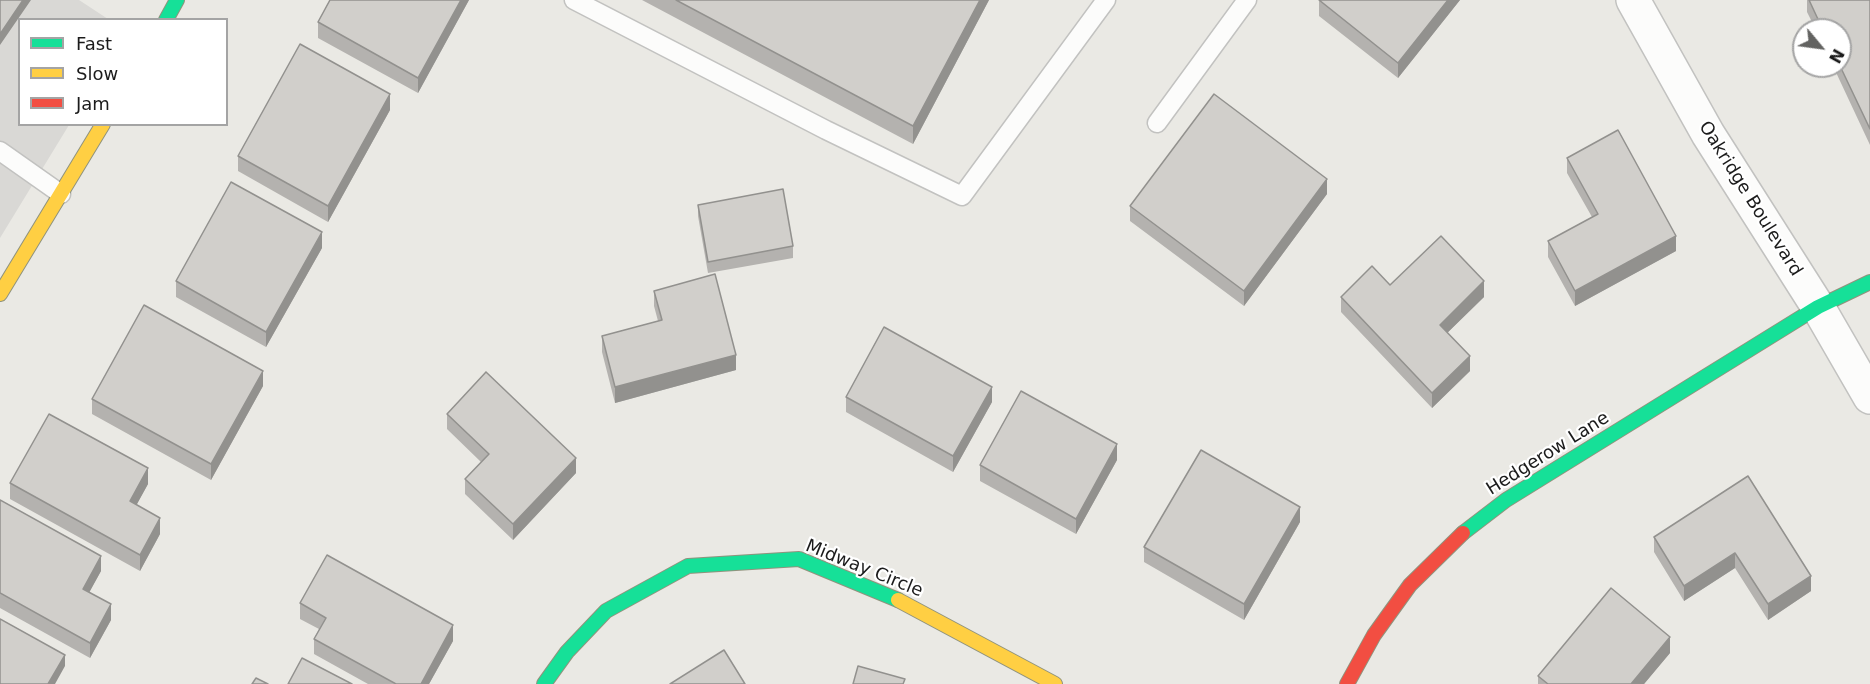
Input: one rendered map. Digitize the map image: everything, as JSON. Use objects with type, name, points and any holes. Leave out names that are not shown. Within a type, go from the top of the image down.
[{"type":"street","points":[[167,18],[177,0]]},
{"type":"street","name":"Oakridge Boulevard","points":[[1633,0],[1708,134],[1818,306],[1870,397]]},
{"type":"street","points":[[0,294],[102,126]]},
{"type":"street","name":"Hedgerow Lane","points":[[1347,684],[1374,635],[1410,585],[1464,532],[1506,500],[1818,306],[1870,282]]},
{"type":"street","name":"Midway Circle","points":[[544,684],[567,651],[606,611],[688,566],[799,559],[893,597],[1055,684]]},
{"type":"lane","points":[[574,0],[826,130],[962,196],[1106,0]]},
{"type":"lane","points":[[1157,123],[1247,0]]},
{"type":"lane","points":[[0,151],[62,194]]},
{"type":"shaded area","points":[[0,0],[79,0],[106,18],[18,18],[18,126],[68,126],[0,238]]},
{"type":"building","points":[[0,0],[23,0],[0,34]]},
{"type":"building","points":[[330,0],[461,0],[418,78],[318,22]]},
{"type":"building","points":[[676,0],[980,0],[913,126]]},
{"type":"building","points":[[1319,0],[1448,0],[1398,63]]},
{"type":"building","points":[[1809,0],[1870,0],[1870,129],[1846,78],[1852,78],[1852,18],[1817,18]]},
{"type":"building","points":[[300,44],[390,94],[328,206],[238,156]]},
{"type":"building","points":[[1214,94],[1327,179],[1244,291],[1130,206]]},
{"type":"building","points":[[1618,130],[1676,236],[1575,291],[1548,241],[1598,214],[1567,158]]},
{"type":"building","points":[[231,182],[322,232],[266,332],[176,281]]},
{"type":"building","points":[[783,189],[793,246],[708,262],[698,205]]},
{"type":"building","points":[[1441,236],[1484,281],[1440,325],[1470,356],[1432,393],[1341,297],[1372,266],[1390,285]]},
{"type":"building","points":[[715,274],[736,355],[615,387],[602,336],[662,320],[654,291]]},
{"type":"building","points":[[144,305],[263,371],[211,464],[92,399]]},
{"type":"building","points":[[884,327],[992,387],[953,456],[846,397]]},
{"type":"building","points":[[486,372],[576,458],[513,524],[465,479],[489,454],[447,414]]},
{"type":"building","points":[[1021,391],[1117,444],[1076,519],[980,465]]},
{"type":"building","points":[[49,414],[148,468],[130,501],[160,518],[140,555],[10,483]]},
{"type":"building","points":[[1201,450],[1300,507],[1244,604],[1144,547]]},
{"type":"building","points":[[1748,476],[1811,576],[1768,604],[1735,553],[1684,586],[1654,537]]},
{"type":"building","points":[[0,500],[101,556],[83,589],[111,604],[90,643],[0,593]]},
{"type":"building","points":[[327,555],[453,625],[421,684],[396,684],[314,639],[326,618],[300,603]]},
{"type":"building","points":[[1611,588],[1670,637],[1631,684],[1548,684],[1538,676]]},
{"type":"building","points":[[0,619],[65,655],[48,684],[0,684]]},
{"type":"building","points":[[724,650],[745,684],[670,684]]},
{"type":"building","points":[[302,658],[352,684],[288,684]]},
{"type":"building","points":[[858,666],[905,679],[903,684],[853,684]]},
{"type":"building","points":[[256,678],[268,684],[252,684]]},
{"type":"traffic: fast","points":[[167,18],[177,0]]},
{"type":"traffic: fast","points":[[1463,533],[1506,500],[1818,307],[1870,282]]},
{"type":"traffic: fast","points":[[544,684],[567,652],[606,611],[688,566],[799,559],[898,600]]},
{"type":"traffic: slow","points":[[0,294],[102,126]]},
{"type":"traffic: slow","points":[[898,600],[1055,684]]},
{"type":"traffic: jam","points":[[1347,684],[1374,635],[1410,585],[1463,533]]}]
